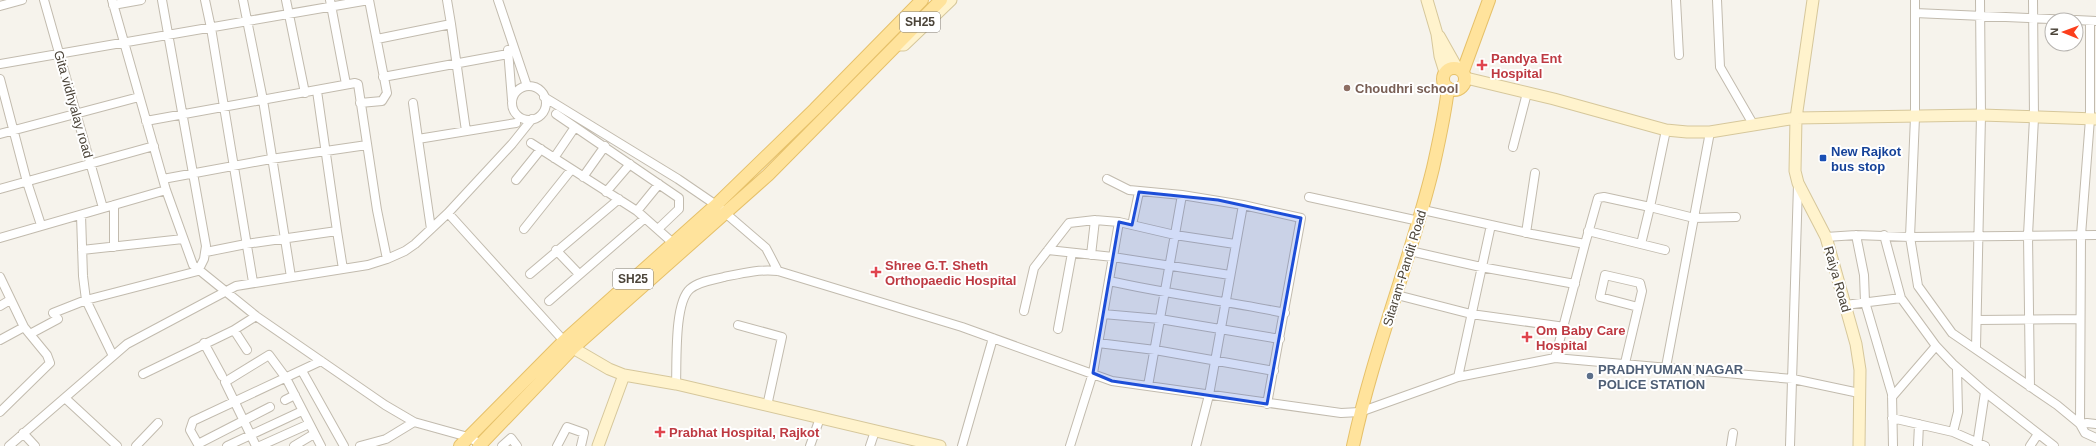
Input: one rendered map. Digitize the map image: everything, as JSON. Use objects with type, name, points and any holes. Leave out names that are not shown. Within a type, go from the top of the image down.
[{"type":"main road","name":"SH25","points":[[480,445],[568,344],[720,209],[922,0]]},
{"type":"main road","name":"SH25","points":[[464,442],[673,243],[768,175],[942,0]]},
{"type":"main road","points":[[1462,72],[1450,68],[1445,72],[1444,82],[1453,88],[1464,85],[1462,72],[1489,0]]},
{"type":"main road","name":"Sitaram-Pandit Road","points":[[1353,446],[1360,412],[1373,366],[1421,215],[1445,114],[1453,88]]},
{"type":"street","points":[[0,6],[22,0]]},
{"type":"street","name":"Gita vidhyalay road","points":[[44,0],[103,208]]},
{"type":"street","points":[[141,0],[112,2],[166,190],[189,258],[198,271],[256,316],[414,422],[464,442],[480,445]]},
{"type":"street","points":[[162,0],[194,174],[206,252],[198,271]]},
{"type":"street","points":[[205,0],[211,28],[253,282]]},
{"type":"street","points":[[242,0],[248,22],[263,100],[291,277]]},
{"type":"street","points":[[286,0],[305,93]]},
{"type":"street","points":[[0,64],[289,15],[331,4],[369,0],[387,93],[382,101],[360,103]]},
{"type":"street","points":[[447,0],[466,132]]},
{"type":"street","points":[[498,0],[527,86]]},
{"type":"street","points":[[888,35],[887,31],[917,0]]},
{"type":"street","points":[[898,44],[904,45],[951,0]]},
{"type":"street","points":[[1427,0],[1438,34],[1440,56],[1445,72]]},
{"type":"street","points":[[1676,0],[1679,56]]},
{"type":"street","points":[[1717,0],[1720,67],[1753,124]]},
{"type":"street","name":"Raiya Road","points":[[1812,0],[1796,118],[1795,160],[1798,183],[1826,237],[1859,356],[1859,446]]},
{"type":"street","points":[[1915,0],[1915,117],[1910,237],[1918,286],[1952,333],[1976,348],[2002,369],[2057,405],[2080,424],[2085,433],[2096,438]]},
{"type":"street","points":[[1976,348],[1981,115],[1980,0]]},
{"type":"street","points":[[2030,388],[2028,235],[2034,118],[2033,0]]},
{"type":"street","points":[[331,4],[346,84]]},
{"type":"street","points":[[1915,13],[1979,14],[2044,19]]},
{"type":"street","points":[[2080,424],[2082,235],[2093,119],[2093,21]]},
{"type":"street","points":[[377,39],[450,24]]},
{"type":"street","points":[[506,27],[512,107],[517,120],[512,144]]},
{"type":"street","points":[[1438,34],[1462,72],[1527,93],[1666,130],[1710,132],[1796,118],[1981,115],[2093,119]]},
{"type":"street","points":[[383,77],[508,54]]},
{"type":"street","points":[[0,79],[27,182],[41,225]]},
{"type":"street","points":[[146,121],[317,91],[346,84],[358,84],[387,260]]},
{"type":"street","points":[[512,100],[519,89],[527,86],[538,89],[544,97],[678,179],[720,209],[766,248],[778,271]]},
{"type":"street","points":[[317,91],[343,269]]},
{"type":"street","points":[[1513,148],[1527,93]]},
{"type":"street","points":[[0,134],[139,97]]},
{"type":"street","points":[[9,446],[127,344],[236,286],[253,282],[368,265],[387,260],[405,251],[448,213],[512,144],[532,119],[543,112],[545,106],[544,97]]},
{"type":"street","points":[[413,103],[431,229]]},
{"type":"street","points":[[556,114],[679,198],[679,209],[658,229]]},
{"type":"street","points":[[418,139],[466,132],[517,120],[532,119]]},
{"type":"street","points":[[554,158],[575,127]]},
{"type":"street","points":[[1641,244],[1666,130]]},
{"type":"street","points":[[1666,367],[1710,132]]},
{"type":"street","points":[[531,143],[637,211],[673,243]]},
{"type":"street","points":[[163,179],[272,159],[367,145]]},
{"type":"street","points":[[0,190],[90,163],[154,146]]},
{"type":"street","points":[[583,177],[604,146]]},
{"type":"street","points":[[516,180],[541,149]]},
{"type":"street","points":[[606,192],[630,164]]},
{"type":"street","points":[[524,229],[571,170]]},
{"type":"street","points":[[1526,233],[1535,173]]},
{"type":"street","points":[[1107,179],[1129,190],[1182,195],[1243,204],[1301,218],[1285,313],[1267,404]]},
{"type":"street","points":[[1790,446],[1798,183]]},
{"type":"street","points":[[637,211],[659,184]]},
{"type":"street","points":[[0,238],[166,190]]},
{"type":"street","points":[[1132,225],[1139,192]]},
{"type":"street","points":[[1148,386],[1182,195]]},
{"type":"street","points":[[1309,197],[1491,225],[1585,244]]},
{"type":"street","points":[[1555,358],[1565,327],[1588,230],[1598,198],[1604,197],[1694,218],[1736,217]]},
{"type":"street","points":[[530,274],[556,250],[593,223],[619,200]]},
{"type":"street","points":[[1196,446],[1209,395],[1243,204]]},
{"type":"street","points":[[114,205],[114,247]]},
{"type":"street","points":[[448,213],[568,344],[609,369],[624,375],[676,384],[940,446]]},
{"type":"street","points":[[81,215],[86,300],[113,356]]},
{"type":"street","points":[[549,301],[645,218]]},
{"type":"street","points":[[1024,312],[1034,268],[1069,224],[1095,220],[1119,222],[1175,235],[1235,244]]},
{"type":"street","points":[[1090,255],[1095,220]]},
{"type":"street","points":[[1070,446],[1093,374],[1119,222]]},
{"type":"street","points":[[1458,376],[1491,225]]},
{"type":"street","points":[[1588,230],[1665,250]]},
{"type":"street","points":[[206,252],[246,244],[337,231]]},
{"type":"street","points":[[1826,237],[1856,235],[1910,237],[2096,235]]},
{"type":"street","points":[[1856,235],[1864,275],[1865,302],[1892,398],[1893,446]]},
{"type":"street","points":[[1884,235],[1901,298],[1936,346],[1958,369],[1985,392],[2054,446]]},
{"type":"street","points":[[82,250],[183,239]]},
{"type":"street","points":[[556,250],[579,274]]},
{"type":"street","points":[[1048,250],[1113,257],[1230,275]]},
{"type":"street","points":[[1410,252],[1481,267],[1575,284]]},
{"type":"street","points":[[1058,329],[1072,253]]},
{"type":"street","points":[[676,384],[680,307],[685,294],[691,288],[705,282],[764,269],[778,271],[993,338],[1112,380],[1267,404],[1341,413],[1360,412],[1458,376],[1555,358],[1793,379],[1859,393]]},
{"type":"street","points":[[0,340],[27,331],[86,300],[198,271]]},
{"type":"street","points":[[1625,364],[1642,291],[1640,283],[1605,275],[1600,297],[1638,307]]},
{"type":"street","points":[[0,277],[10,300],[27,331],[47,355],[50,363],[0,412]]},
{"type":"street","points":[[1109,281],[1165,293],[1225,301],[1285,313]]},
{"type":"street","points":[[1397,294],[1471,314],[1565,327]]},
{"type":"street","points":[[1845,304],[1901,298]]},
{"type":"street","points":[[0,306],[10,300]]},
{"type":"street","points":[[1103,314],[1160,319],[1220,331],[1280,339]]},
{"type":"street","points":[[143,374],[204,343],[234,330],[256,316]]},
{"type":"street","points":[[1977,320],[2080,319]]},
{"type":"street","points":[[738,325],[782,337],[767,406]]},
{"type":"street","points":[[234,330],[246,350]]},
{"type":"street","points":[[962,446],[993,338]]},
{"type":"street","points":[[204,343],[222,376]]},
{"type":"street","points":[[1098,343],[1155,350],[1274,371]]},
{"type":"street","points":[[1892,398],[1936,346]]},
{"type":"street","points":[[256,446],[225,382],[269,355],[286,378],[321,446]]},
{"type":"street","points":[[270,407],[198,445],[190,430],[191,424],[234,401],[321,361]]},
{"type":"street","points":[[1953,432],[1958,412],[1958,369]]},
{"type":"street","points":[[302,371],[344,446]]},
{"type":"street","points":[[598,446],[624,375]]},
{"type":"street","points":[[1977,444],[1985,392]]},
{"type":"street","points":[[285,400],[295,395]]},
{"type":"street","points":[[65,398],[117,446]]},
{"type":"street","points":[[227,446],[302,410]]},
{"type":"street","points":[[810,446],[820,418]]},
{"type":"street","points":[[1892,418],[1953,432],[1977,444],[1985,446]]},
{"type":"street","points":[[360,446],[386,439],[414,422]]},
{"type":"street","points":[[2080,424],[2087,422],[2096,424]]},
{"type":"street","points":[[136,446],[158,423]]},
{"type":"street","points":[[260,446],[309,424]]},
{"type":"street","points":[[1918,446],[1919,424]]},
{"type":"street","points":[[557,446],[567,426],[584,433],[581,446]]},
{"type":"street","points":[[870,446],[875,431]]},
{"type":"street","points":[[23,433],[35,446]]},
{"type":"street","points":[[1731,446],[1733,433]]},
{"type":"street","points":[[294,446],[314,434]]},
{"type":"street","points":[[2030,446],[2038,434]]},
{"type":"street","points":[[502,446],[511,438],[518,446]]},
{"type":"highlighted area","points":[[1139,192],[1218,200],[1301,218],[1267,404],[1112,381],[1093,373],[1119,222],[1132,225]]},
{"type":"place","name":"Pandya Ent Hospital","points":[[1482,65]]},
{"type":"place","name":"Choudhri school","points":[[1347,88]]},
{"type":"place","name":"New Rajkot bus stop","points":[[1823,158]]},
{"type":"place","name":"Shree G.T. Sheth Orthopaedic Hospital","points":[[876,272]]},
{"type":"place","name":"Om Baby Care Hospital","points":[[1527,337]]},
{"type":"place","name":"PRADHYUMAN NAGAR POLICE STATION","points":[[1590,376]]},
{"type":"place","name":"Prabhat Hospital, Rajkot","points":[[660,432]]}]
